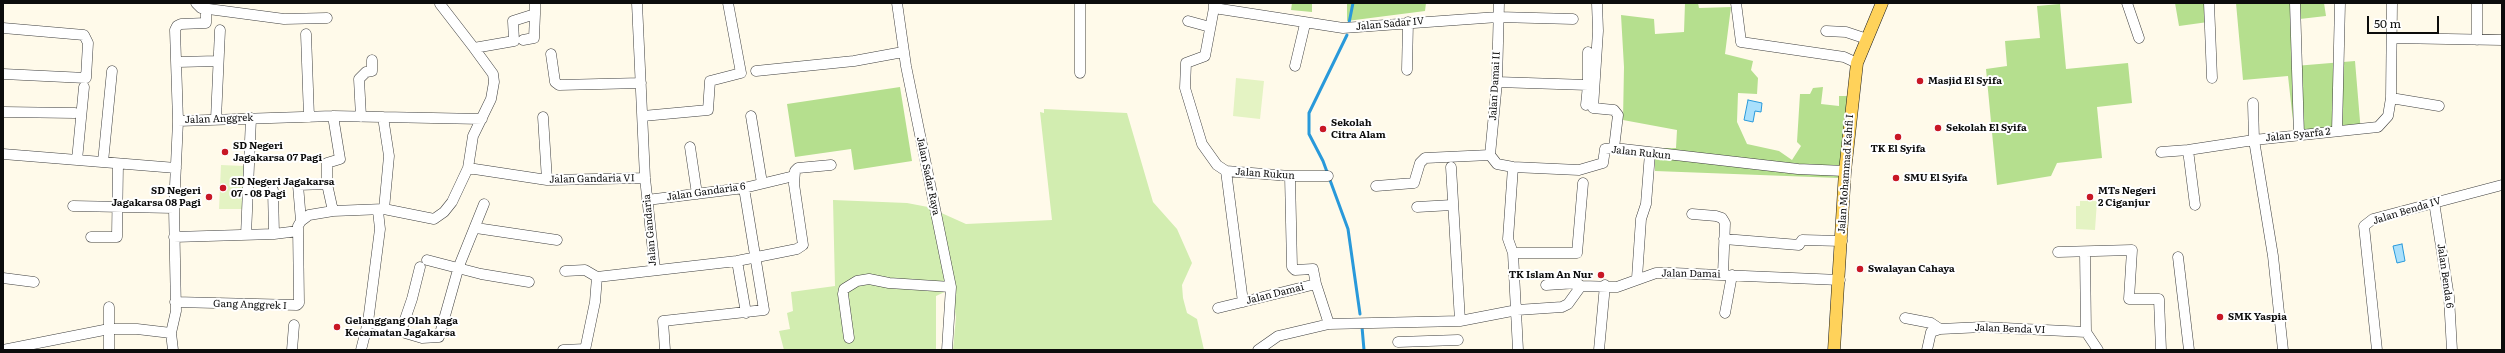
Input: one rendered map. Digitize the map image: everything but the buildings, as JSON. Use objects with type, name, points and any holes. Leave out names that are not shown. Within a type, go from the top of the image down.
[{"type":"main road","name":"Jalan Mohammad Kahfi I","points":[[1834,350],[1840,280],[1845,171],[1857,63],[1882,3]]},
{"type":"street","points":[[196,3],[200,8],[284,19],[327,18]]},
{"type":"street","points":[[523,40],[534,38],[535,3]]},
{"type":"street","name":"Jalan Gandaria","points":[[597,277],[655,270],[645,178],[637,3]]},
{"type":"street","points":[[643,116],[708,110],[710,81],[741,73],[728,3]]},
{"type":"street","name":"Jalan Sadar Raya","points":[[896,3],[903,52],[939,208],[951,287],[948,350]]},
{"type":"street","points":[[1080,3],[1080,73]]},
{"type":"street","name":"Jalan Damai II","points":[[1490,155],[1497,82],[1499,3]]},
{"type":"street","points":[[1597,3],[1598,31],[1593,108],[1614,110],[1618,115],[1614,148]]},
{"type":"street","points":[[1736,3],[1741,42],[1844,57],[1857,63]]},
{"type":"street","points":[[2126,3],[2140,38]]},
{"type":"street","points":[[2209,3],[2212,78]]},
{"type":"street","points":[[2295,3],[2299,135]]},
{"type":"street","points":[[2337,131],[2340,3]]},
{"type":"street","name":"Jalan Syarfa 2","points":[[2283,350],[2273,256],[2254,140],[2378,127],[2388,116],[2391,98],[2392,3]]},
{"type":"street","points":[[2477,3],[2477,40]]},
{"type":"street","points":[[301,221],[313,213],[333,211],[381,210],[431,218],[440,216],[452,202],[468,168],[473,136],[494,91],[493,74],[440,4]]},
{"type":"street","points":[[1188,21],[1210,27],[1214,5]]},
{"type":"street","name":"Jalan Sadar IV","points":[[1214,5],[1304,24],[1343,28],[1408,22],[1498,17],[1573,19]]},
{"type":"street","points":[[178,121],[177,26],[206,23],[206,9]]},
{"type":"street","points":[[474,48],[514,41],[514,21],[535,14]]},
{"type":"street","points":[[1407,70],[1408,22]]},
{"type":"street","points":[[1295,66],[1304,24]]},
{"type":"street","name":"Jalan Rukun","points":[[1210,27],[1206,56],[1186,63],[1185,88],[1202,144],[1217,165],[1226,171],[1290,176],[1328,176]]},
{"type":"street","points":[[3,28],[84,35],[88,43],[86,78],[3,74]]},
{"type":"street","points":[[216,119],[217,61],[220,30]]},
{"type":"street","points":[[1826,32],[1846,32],[1867,40]]},
{"type":"street","points":[[306,34],[309,117]]},
{"type":"street","points":[[2392,38],[2502,40]]},
{"type":"street","points":[[756,71],[854,60],[903,52]]},
{"type":"street","points":[[1586,105],[1588,85],[1588,52]]},
{"type":"street","points":[[551,54],[555,82],[558,85],[641,83]]},
{"type":"street","points":[[360,117],[359,79],[366,72],[372,71],[372,60]]},
{"type":"street","points":[[178,62],[217,61]]},
{"type":"street","points":[[103,162],[112,71]]},
{"type":"street","points":[[1497,82],[1588,85]]},
{"type":"street","points":[[77,160],[84,87]]},
{"type":"street","points":[[2391,98],[2439,106]]},
{"type":"street","points":[[2161,152],[2188,150],[2254,140],[2253,103]]},
{"type":"street","points":[[3,112],[75,113]]},
{"type":"street","points":[[333,116],[340,159],[327,163],[327,184],[333,211]]},
{"type":"street","name":"Jalan Anggrek","points":[[176,168],[178,121],[333,116],[482,119]]},
{"type":"street","points":[[751,116],[762,183]]},
{"type":"street","points":[[361,350],[368,322],[389,156],[383,117]]},
{"type":"street","points":[[543,117],[547,180]]},
{"type":"street","points":[[246,234],[251,118]]},
{"type":"street","points":[[690,147],[697,194]]},
{"type":"street","name":"Jalan Rukun","points":[[1490,155],[1496,164],[1513,167],[1579,170],[1603,163],[1605,149],[1614,148],[1650,153],[1845,171]]},
{"type":"street","points":[[2188,150],[2195,205]]},
{"type":"street","points":[[1638,278],[1640,219],[1646,204],[1650,153]]},
{"type":"street","points":[[3,154],[176,168],[174,208],[175,302],[171,333],[173,350]]},
{"type":"street","points":[[1376,186],[1414,183],[1420,163],[1425,158],[1490,155]]},
{"type":"street","points":[[91,237],[117,238],[118,164]]},
{"type":"street","name":"Jalan Gandaria 6","points":[[647,200],[744,188],[794,176],[795,171],[798,168],[831,165]]},
{"type":"street","points":[[1451,167],[1452,205],[1460,321]]},
{"type":"street","points":[[1513,167],[1508,239],[1513,253],[1518,350]]},
{"type":"street","name":"Jalan Gandaria VI","points":[[468,168],[547,180],[645,178]]},
{"type":"street","points":[[1226,171],[1243,302]]},
{"type":"street","points":[[655,270],[737,261],[797,249],[803,245],[794,176]]},
{"type":"street","points":[[1290,176],[1292,267],[1295,270],[1313,269],[1316,284]]},
{"type":"street","points":[[1513,253],[1577,253],[1583,183]]},
{"type":"street","points":[[174,236],[274,234],[298,231],[301,221],[298,185],[327,184]]},
{"type":"street","name":"Jalan Benda IV","points":[[2377,350],[2364,226],[2373,220],[2434,202],[2502,185]]},
{"type":"street","points":[[665,350],[663,321],[764,310],[744,188]]},
{"type":"street","points":[[273,190],[274,234]]},
{"type":"street","name":"Jalan Benda 6","points":[[2434,202],[2449,297],[2452,350]]},
{"type":"street","points":[[476,228],[484,204]]},
{"type":"street","points":[[1417,207],[1452,205]]},
{"type":"street","points":[[73,206],[174,208]]},
{"type":"street","points":[[1692,214],[1722,218],[1725,223],[1724,239],[1728,274],[1725,314]]},
{"type":"street","points":[[368,322],[422,338],[439,337],[458,269],[472,229],[476,228],[558,240]]},
{"type":"street","name":"Gang Anggrek I","points":[[175,302],[297,305],[299,303],[298,231]]},
{"type":"street","points":[[1724,239],[1799,245],[1802,240],[1842,241]]},
{"type":"street","points":[[2058,252],[2132,250],[2130,300],[2159,299],[2161,350]]},
{"type":"street","points":[[2085,252],[2086,332],[2098,350]]},
{"type":"street","points":[[2178,257],[2189,350]]},
{"type":"street","points":[[737,261],[746,313]]},
{"type":"street","points":[[401,331],[423,264],[529,282]]},
{"type":"street","points":[[563,350],[585,349],[595,302],[597,277],[586,270],[565,271]]},
{"type":"street","name":"Jalan Damai","points":[[1546,285],[1577,284],[1580,286],[1623,286],[1638,278],[1656,273],[1728,274],[1840,280]]},
{"type":"street","points":[[3,278],[34,282]]},
{"type":"street","points":[[849,338],[843,294],[844,289],[857,281],[869,279],[889,283],[951,287]]},
{"type":"street","name":"Jalan Damai","points":[[1218,308],[1316,284],[1329,324]]},
{"type":"street","points":[[1599,350],[1605,285]]},
{"type":"street","points":[[1258,350],[1278,336],[1329,324],[1460,321],[1517,310],[1562,307],[1568,304],[1580,286]]},
{"type":"street","points":[[109,307],[109,350]]},
{"type":"street","points":[[1905,318],[1931,323],[1940,328]]},
{"type":"street","points":[[292,350],[294,325]]},
{"type":"street","name":"Jalan Benda VI","points":[[1940,328],[1983,327],[2086,332]]},
{"type":"street","points":[[1927,350],[1931,332],[1940,328]]},
{"type":"street","points":[[3,350],[109,329],[137,329],[171,333]]},
{"type":"street","points":[[1398,342],[1425,345],[1458,340]]},
{"type":"green space","points":[[1292,3],[1312,3],[1312,12],[1291,10]]},
{"type":"green space","points":[[1347,3],[1426,3],[1425,11],[1347,21]]},
{"type":"green space","points":[[1685,3],[1698,3],[1699,8],[1731,7],[1725,54],[1753,61],[1751,70],[1758,78],[1757,94],[1738,93],[1737,122],[1747,144],[1779,151],[1792,160],[1801,146],[1797,142],[1800,94],[1810,94],[1813,88],[1823,87],[1821,104],[1839,106],[1839,96],[1848,96],[1839,178],[1655,171],[1655,148],[1676,148],[1677,130],[1623,120],[1624,67],[1621,15],[1654,19],[1655,34],[1684,32]]},
{"type":"green space","points":[[2175,3],[2206,3],[2208,22],[2179,26]]},
{"type":"green space","points":[[2236,3],[2324,3],[2326,16],[2291,20],[2295,66],[2355,61],[2361,133],[2295,139],[2288,76],[2243,80]]},
{"type":"green space","points":[[2060,4],[2066,69],[2128,63],[2132,103],[2097,107],[2102,158],[2057,163],[2051,176],[1997,185],[1986,69],[2007,66],[2005,41],[2040,38],[2037,6]]},
{"type":"green space","points":[[1236,78],[1264,81],[1260,119],[1233,116]]},
{"type":"green space","points":[[900,87],[912,161],[854,170],[851,149],[795,157],[787,104]]},
{"type":"green space","points":[[1044,109],[1127,113],[1153,202],[1177,229],[1192,263],[1182,285],[1183,298],[1187,313],[1197,319],[1204,350],[953,350],[956,317],[951,289],[936,296],[936,350],[784,350],[779,331],[790,329],[787,313],[793,311],[791,292],[835,286],[833,200],[907,203],[928,207],[966,224],[1052,220],[1040,112],[1044,113]]},
{"type":"green space","points":[[221,165],[244,166],[243,209],[219,209]]},
{"type":"green space","points":[[2080,201],[2097,201],[2095,230],[2076,229],[2076,206],[2080,206]]},
{"type":"water","points":[[1748,100],[1762,103],[1761,112],[1755,111],[1753,122],[1744,120]]},
{"type":"water","points":[[2402,244],[2405,261],[2397,263],[2393,246]]},
{"type":"waterway","points":[[1349,23],[1353,3]]},
{"type":"waterway","points":[[1347,35],[1309,113],[1309,134],[1323,161],[1348,229],[1360,314]]},
{"type":"waterway","points":[[1362,327],[1364,350]]},
{"type":"place","name":"Masjid El Syifa","points":[[1920,81]]},
{"type":"place","name":"Sekolah El Syifa","points":[[1938,128]]},
{"type":"place","name":"Sekolah Citra Alam","points":[[1323,129]]},
{"type":"place","name":"TK El Syifa","points":[[1898,137]]},
{"type":"place","name":"SD Negeri Jagakarsa 07 Pagi","points":[[225,152]]},
{"type":"place","name":"SMU El Syifa","points":[[1896,178]]},
{"type":"place","name":"SD Negeri Jagakarsa 07 - 08 Pagi","points":[[223,188]]},
{"type":"place","name":"SD Negeri Jagakarsa 08 Pagi","points":[[209,197]]},
{"type":"place","name":"MTs Negeri 2 Ciganjur","points":[[2090,197]]},
{"type":"place","name":"Swalayan Cahaya","points":[[1860,269]]},
{"type":"place","name":"TK Islam An Nur","points":[[1601,275]]},
{"type":"place","name":"SMK Yaspia","points":[[2220,317]]},
{"type":"place","name":"Gelanggang Olah Raga Kecamatan Jagakarsa","points":[[337,327]]}]
